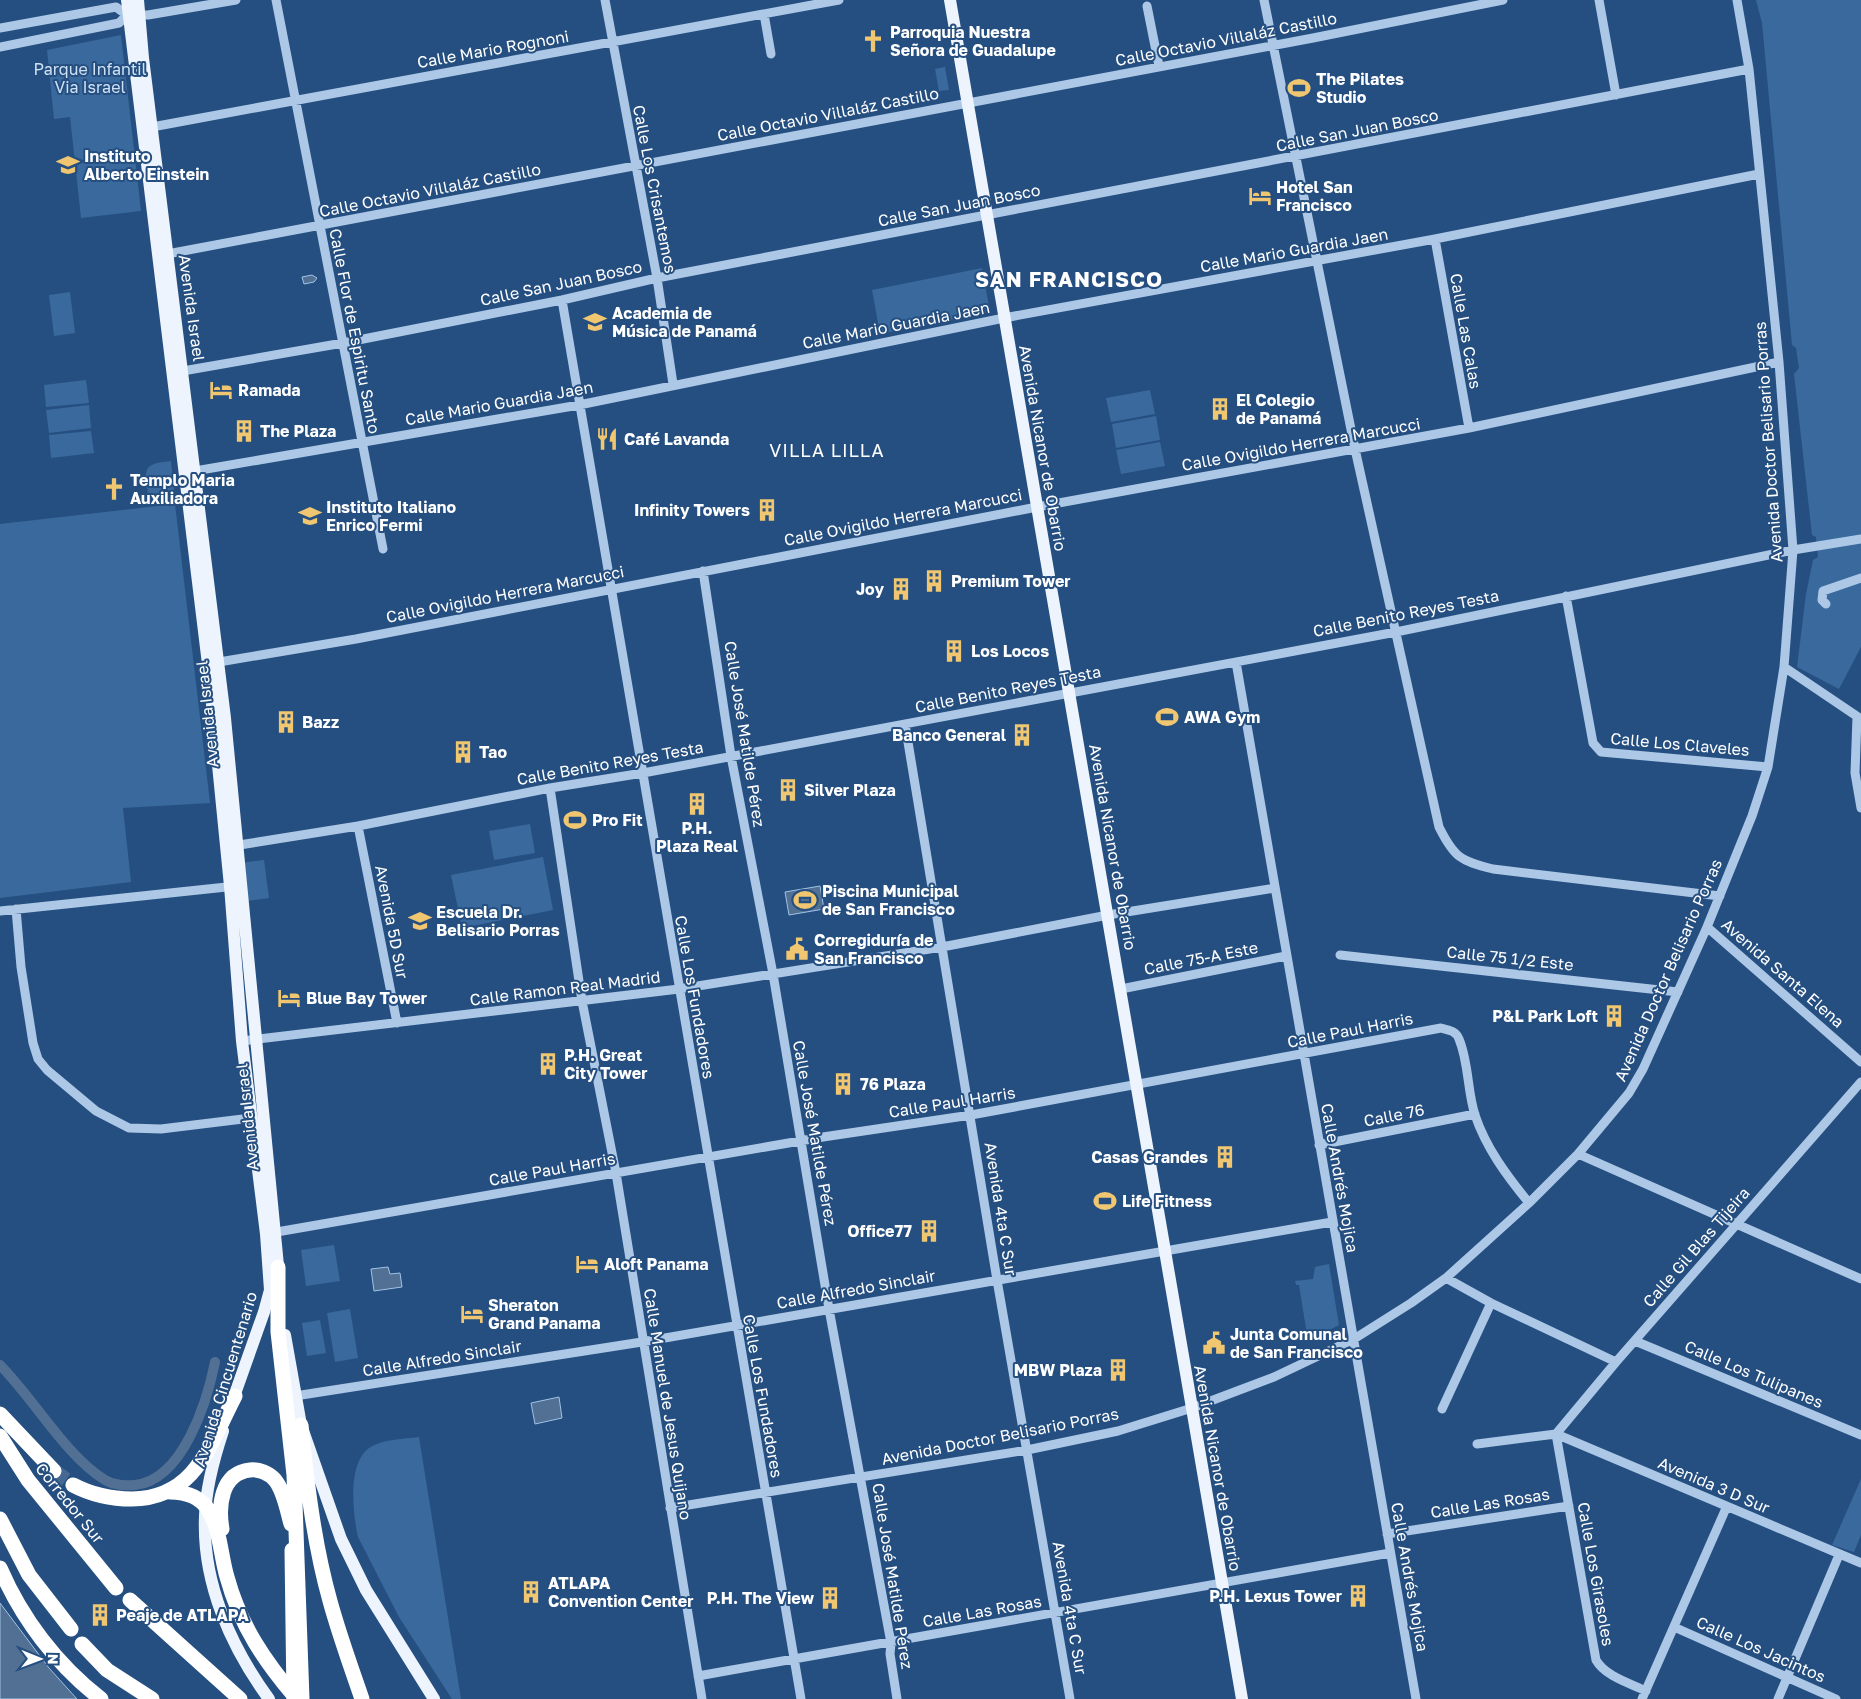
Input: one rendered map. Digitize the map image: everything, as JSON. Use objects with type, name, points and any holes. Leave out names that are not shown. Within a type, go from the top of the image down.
[{"type":"highway","points":[[278,1267],[278,1332],[294,1475],[294,1525],[302,1699]]},
{"type":"highway","points":[[270,1290],[294,1525],[292,1550],[296,1699]]},
{"type":"highway","points":[[73,1485],[86,1492],[119,1499],[137,1499],[170,1492],[181,1485],[197,1468],[235,1396]]},
{"type":"highway","points":[[0,1414],[54,1470]]},
{"type":"highway","points":[[301,1425],[305,1470],[330,1602],[362,1699]]},
{"type":"highway","name":"Corredor Sur","points":[[0,1436],[28,1480],[116,1588]]},
{"type":"highway","points":[[233,1597],[220,1514],[222,1496],[229,1481],[237,1474],[249,1470],[267,1473],[280,1489],[294,1525]]},
{"type":"highway","points":[[170,1492],[193,1496],[205,1505],[212,1515],[233,1597],[243,1622],[260,1652],[296,1699]]},
{"type":"highway","points":[[0,1519],[29,1575],[71,1629]]},
{"type":"highway","points":[[0,1568],[11,1593],[32,1627],[65,1666],[101,1699]]},
{"type":"highway","points":[[130,1600],[240,1699]]},
{"type":"highway","points":[[82,1644],[107,1670],[152,1699]]},
{"type":"main road","name":"Avenida Israel","points":[[127,0],[133,15],[152,127],[163,255]]},
{"type":"main road","name":"Avenida Israel","points":[[138,0],[133,15],[214,663],[236,886],[248,1040],[251,1118],[278,1267],[284,1332],[301,1425]]},
{"type":"main road","name":"Avenida Nicanor de Obarrio","points":[[950,0],[1242,1699]]},
{"type":"main road","name":"Avenida Israel","points":[[248,1040],[271,1233]]},
{"type":"main road","name":"Avenida Cincuentenario","points":[[269,1699],[236,1649],[223,1618],[209,1565],[204,1530],[205,1505],[220,1439],[270,1290],[271,1233]]},
{"type":"main road","points":[[301,1425],[341,1539],[366,1590],[434,1699]]},
{"type":"street","points":[[0,46],[119,23],[133,15],[236,0]]},
{"type":"street","name":"Calle Flor de Espiritu Santo","points":[[276,0],[383,549]]},
{"type":"street","name":"Calle Los Crisantemos","points":[[605,0],[657,278],[673,384]]},
{"type":"street","name":"Calle Mario Rognoni","points":[[152,127],[839,0]]},
{"type":"street","points":[[1264,0],[1355,450],[1439,827],[1450,850],[1468,863],[1493,869],[1720,896]]},
{"type":"street","name":"Calle Octavio Villaláz Castillo","points":[[163,255],[1503,0]]},
{"type":"street","points":[[1599,0],[1616,95]]},
{"type":"street","name":"Avenida Doctor Belisario Porras","points":[[670,1508],[1027,1450],[1118,1431],[1192,1408],[1274,1378],[1354,1339],[1446,1278],[1529,1203],[1578,1154],[1629,1093],[1643,1069],[1707,927],[1768,767],[1784,667],[1793,550],[1779,362],[1749,69],[1737,0]]},
{"type":"street","points":[[1147,6],[1159,66]]},
{"type":"street","points":[[0,28],[116,7],[133,15]]},
{"type":"street","points":[[764,14],[771,54]]},
{"type":"street","name":"Calle San Juan Bosco","points":[[179,372],[343,343],[562,300],[657,278],[1749,69]]},
{"type":"street","name":"Calle Mario Guardia Jaen","points":[[191,472],[580,405],[673,384],[1004,318],[1435,240],[1759,174]]},
{"type":"street","name":"Calle Las Calas","points":[[1435,240],[1469,428]]},
{"type":"street","name":"Calle Los Fundadores","points":[[562,300],[735,1326],[801,1699]]},
{"type":"street","name":"Calle Ovigildo Herrera Marcucci","points":[[214,663],[356,639],[610,588],[1037,507],[1355,450],[1469,428],[1779,362]]},
{"type":"street","name":"Calle Benito Reyes Testa","points":[[231,846],[358,826],[550,788],[643,773],[1396,632],[1793,550],[1861,539]]},
{"type":"street","name":"Calle José Matilde Pérez","points":[[703,571],[731,756],[773,974],[829,1309],[862,1477],[891,1643],[890,1654],[897,1699]]},
{"type":"street","points":[[1826,604],[1822,600],[1823,591],[1861,578]]},
{"type":"street","name":"Calle Los Claveles","points":[[1566,596],[1593,743],[1600,752],[1768,767]]},
{"type":"street","name":"Calle Andrés Mojica","points":[[1236,662],[1416,1699]]},
{"type":"street","points":[[1784,667],[1859,718],[1855,773],[1861,808]]},
{"type":"street","name":"Avenida 4ta C Sur","points":[[904,724],[971,1115],[997,1280],[1070,1699]]},
{"type":"street","name":"Calle Manuel de Jesus Quijano","points":[[550,788],[582,1001],[616,1173],[642,1342],[702,1699]]},
{"type":"street","name":"Avenida 5D Sur","points":[[358,826],[397,1023]]},
{"type":"street","points":[[0,911],[236,886]]},
{"type":"street","name":"Calle Ramon Real Madrid","points":[[248,1040],[679,989],[942,947],[1108,915],[1275,888]]},
{"type":"street","points":[[16,909],[21,967],[33,1044],[38,1059],[47,1070],[96,1111],[129,1128],[161,1129],[251,1118]]},
{"type":"street","name":"Avenida Santa Elena","points":[[1707,927],[1861,1062]]},
{"type":"street","name":"Calle 75 1/2 Este","points":[[1340,955],[1678,992]]},
{"type":"street","name":"Calle 75-A Este","points":[[1121,989],[1286,956]]},
{"type":"street","name":"Calle Paul Harris","points":[[271,1233],[616,1173],[708,1159],[801,1141],[971,1115],[1304,1055],[1441,1028],[1452,1030],[1459,1038],[1468,1072],[1475,1114],[1494,1155],[1529,1203]]},
{"type":"street","name":"Calle Gil Blas Tijeira","points":[[1556,1434],[1616,1362],[1861,1082]]},
{"type":"street","name":"Calle 76","points":[[1319,1145],[1475,1114]]},
{"type":"street","points":[[1578,1154],[1861,1279]]},
{"type":"street","name":"Calle Alfredo Sinclair","points":[[295,1396],[642,1342],[1332,1222]]},
{"type":"street","points":[[1446,1278],[1491,1303],[1616,1362]]},
{"type":"street","points":[[1442,1409],[1491,1303]]},
{"type":"street","name":"Calle Los Tulipanes","points":[[1635,1341],[1861,1435]]},
{"type":"street","points":[[1477,1444],[1556,1434]]},
{"type":"street","name":"Calle Los Girasoles","points":[[1556,1434],[1596,1660],[1600,1668],[1644,1695]]},
{"type":"street","name":"Avenida 3 D Sur","points":[[1556,1434],[1861,1563]]},
{"type":"street","name":"Calle Las Rosas","points":[[1387,1534],[1569,1506]]},
{"type":"street","points":[[1644,1695],[1727,1506]]},
{"type":"street","name":"Calle Las Rosas","points":[[698,1676],[1390,1553]]},
{"type":"street","points":[[1778,1699],[1839,1555]]},
{"type":"street","name":"Calle Los Jacintos","points":[[1674,1627],[1836,1699]]},
{"type":"green space","points":[[1756,0],[1861,0],[1861,647],[1839,689],[1797,667],[1806,594],[1813,560],[1818,557],[1816,537],[1812,535],[1794,374],[1799,368],[1796,348],[1792,345],[1762,23]]},
{"type":"green space","name":"Parque Infantil Via Israel","points":[[121,35],[141,211],[81,218],[70,117],[54,119],[47,50]]},
{"type":"green space","points":[[945,67],[949,90],[939,91],[935,69]]},
{"type":"green space","points":[[982,268],[990,312],[880,334],[872,290]]},
{"type":"green space","points":[[70,292],[75,333],[54,336],[49,295]]},
{"type":"green space","points":[[86,380],[89,403],[46,407],[44,385]]},
{"type":"green space","points":[[1150,390],[1155,414],[1111,422],[1106,398]]},
{"type":"green space","points":[[89,405],[91,428],[49,433],[46,410]]},
{"type":"green space","points":[[1156,416],[1160,440],[1116,448],[1112,424]]},
{"type":"green space","points":[[91,431],[94,453],[51,458],[49,435]]},
{"type":"green space","points":[[1160,442],[1165,466],[1121,474],[1116,450]]},
{"type":"green space","points":[[171,461],[175,499],[155,501],[148,494],[146,473],[150,466]]},
{"type":"green space","points":[[175,504],[210,803],[123,808],[131,882],[0,898],[0,524]]},
{"type":"green space","points":[[530,824],[535,853],[494,860],[489,831]]},
{"type":"green space","points":[[543,857],[553,910],[462,928],[451,875]]},
{"type":"green space","points":[[264,860],[269,898],[245,901],[240,863]]},
{"type":"green space","points":[[334,1245],[340,1281],[306,1286],[301,1250]]},
{"type":"green space","points":[[1329,1264],[1339,1325],[1308,1341],[1299,1285],[1296,1285],[1295,1281],[1313,1279],[1315,1267]]},
{"type":"green space","points":[[350,1309],[358,1358],[335,1362],[327,1313]]},
{"type":"green space","points":[[320,1320],[326,1353],[307,1356],[302,1323]]},
{"type":"green space","points":[[419,1437],[461,1699],[452,1699],[399,1617],[358,1537],[356,1528],[353,1490],[357,1466],[362,1456],[369,1448],[380,1443]]},
{"type":"green space","points":[[1861,1479],[1861,1535],[1854,1552],[1832,1545]]},
{"type":"shaded area","points":[[312,275],[317,278],[314,282],[304,284],[302,277]]},
{"type":"shaded area","name":"Piscina Municipal de San Francisco","points":[[820,886],[824,909],[789,915],[785,892]]},
{"type":"shaded area","points":[[388,1267],[390,1274],[400,1273],[402,1287],[374,1291],[371,1269]]},
{"type":"shaded area","points":[[559,1397],[562,1418],[535,1424],[531,1403]]},
{"type":"shaded area","points":[[0,1603],[49,1668],[77,1699],[0,1699]]},
{"type":"waterway","points":[[0,1365],[63,1442],[90,1469],[108,1482],[135,1485],[152,1480],[167,1469],[179,1454],[190,1437],[199,1417],[215,1362]]},
{"type":"tunnel","points":[[54,1471],[73,1485]]},
{"type":"place","name":"Parroquia Nuestra Señora de Guadalupe","points":[[873,41]]},
{"type":"place","name":"The Pilates Studio","points":[[1299,88]]},
{"type":"place","name":"Instituto Alberto Einstein","points":[[68,165]]},
{"type":"place","name":"Hotel San Francisco","points":[[1260,196]]},
{"type":"place","name":"Academia de Música de Panamá","points":[[595,322]]},
{"type":"place","name":"Ramada","points":[[221,390]]},
{"type":"place","name":"El Colegio de Panamá","points":[[1220,409]]},
{"type":"place","name":"The Plaza","points":[[244,431]]},
{"type":"place","name":"Café Lavanda","points":[[607,439]]},
{"type":"place","name":"Templo Maria Auxiliadora","points":[[114,489]]},
{"type":"place","name":"Infinity Towers","points":[[767,510]]},
{"type":"place","name":"Instituto Italiano Enrico Fermi","points":[[310,516]]},
{"type":"place","name":"Premium Tower","points":[[934,581]]},
{"type":"place","name":"Joy","points":[[901,589]]},
{"type":"place","name":"Los Locos","points":[[954,651]]},
{"type":"place","name":"AWA Gym","points":[[1167,717]]},
{"type":"place","name":"Bazz","points":[[286,722]]},
{"type":"place","name":"Banco General","points":[[1022,735]]},
{"type":"place","name":"Tao","points":[[463,752]]},
{"type":"place","name":"Silver Plaza","points":[[788,790]]},
{"type":"place","name":"P.H. Plaza Real","points":[[697,804]]},
{"type":"place","name":"Pro Fit","points":[[575,820]]},
{"type":"place","name":"Piscina Municipal de San Francisco","points":[[805,900]]},
{"type":"place","name":"Escuela Dr. Belisario Porras","points":[[420,921]]},
{"type":"place","name":"Corregiduría de San Francisco","points":[[797,949]]},
{"type":"place","name":"Blue Bay Tower","points":[[289,998]]},
{"type":"place","name":"P&L Park Loft","points":[[1614,1016]]},
{"type":"place","name":"P.H. Great City Tower","points":[[548,1064]]},
{"type":"place","name":"76 Plaza","points":[[843,1084]]},
{"type":"place","name":"Casas Grandes","points":[[1225,1157]]},
{"type":"place","name":"Life Fitness","points":[[1105,1201]]},
{"type":"place","name":"Office77","points":[[929,1231]]},
{"type":"place","name":"Aloft Panama","points":[[587,1264]]},
{"type":"place","name":"Sheraton Grand Panama","points":[[472,1314]]},
{"type":"place","name":"Junta Comunal de San Francisco","points":[[1214,1343]]},
{"type":"place","name":"MBW Plaza","points":[[1118,1370]]},
{"type":"place","name":"ATLAPA Convention Center","points":[[531,1592]]},
{"type":"place","name":"P.H. Lexus Tower","points":[[1358,1596]]},
{"type":"place","name":"P.H. The View","points":[[830,1598]]},
{"type":"place","name":"Peaje de ATLAPA","points":[[100,1615]]},
{"type":"district","name":"SAN FRANCISCO","points":[[1069,279]]},
{"type":"district","name":"VILLA LILLA","points":[[827,450]]}]
